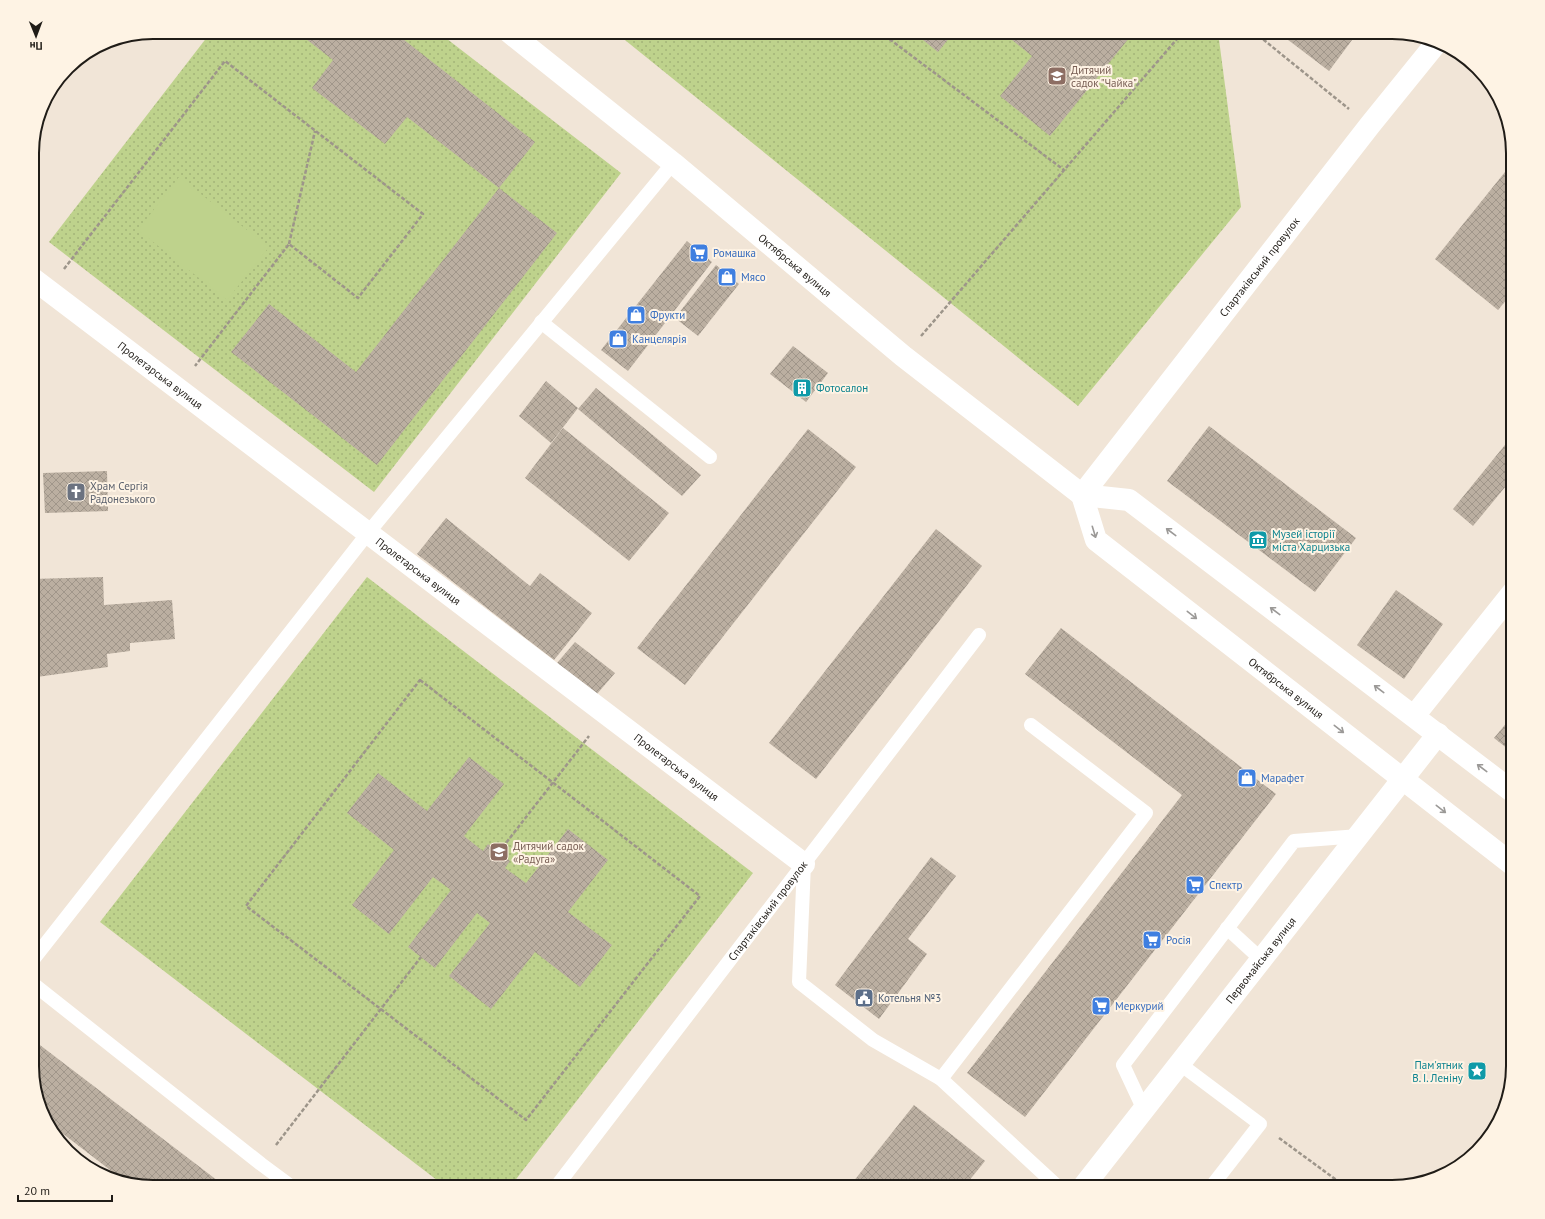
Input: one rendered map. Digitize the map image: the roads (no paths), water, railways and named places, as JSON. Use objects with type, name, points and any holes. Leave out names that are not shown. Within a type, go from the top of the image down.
[{"type":"street","name":"Октябрська вулиця","points":[[519,39],[672,163],[903,356],[1082,495],[1096,540],[1506,860]]},
{"type":"street","name":"Спартаківський провулок","points":[[1082,495],[1370,125],[1433,47]]},
{"type":"street","name":"Пролетарська вулиця","points":[[40,284],[804,864]]},
{"type":"street","points":[[1082,495],[1129,500],[1506,787]]},
{"type":"street","points":[[1414,716],[1506,601]]},
{"type":"street","name":"Первомайська вулиця","points":[[1089,1180],[1438,734]]},
{"type":"lane","points":[[39,952],[368,533],[672,163]]},
{"type":"lane","points":[[541,322],[710,457]]},
{"type":"lane","name":"Спартаківський провулок","points":[[561,1180],[979,635]]},
{"type":"lane","points":[[941,1078],[1146,813],[1031,725]]},
{"type":"lane","points":[[1144,1110],[1123,1065],[1294,841],[1358,836]]},
{"type":"lane","points":[[804,864],[799,982],[873,1040],[941,1078],[1050,1180]]},
{"type":"lane","points":[[1227,928],[1262,960]]},
{"type":"lane","points":[[39,989],[283,1180]]},
{"type":"lane","points":[[1180,1064],[1260,1124],[1216,1180]]},
{"type":"place","name":"Дитячий садок \"Чайка\"","points":[[1057,76]]},
{"type":"place","name":"Ромашка","points":[[699,253]]},
{"type":"place","name":"Мясо","points":[[727,277]]},
{"type":"place","name":"Фрукти","points":[[636,315]]},
{"type":"place","name":"Канцелярія","points":[[618,339]]},
{"type":"place","name":"Фотосалон","points":[[802,388]]},
{"type":"place","name":"Храм Сергія Радонезького","points":[[76,492]]},
{"type":"place","name":"Музей історії міста Харцизька","points":[[1258,540]]},
{"type":"place","name":"Марафет","points":[[1247,778]]},
{"type":"place","name":"Дитячий садок «Радуга»","points":[[499,852]]},
{"type":"place","name":"Спектр","points":[[1195,885]]},
{"type":"place","name":"Росія","points":[[1152,940]]},
{"type":"place","name":"Котельня №3","points":[[864,998]]},
{"type":"place","name":"Меркурий","points":[[1101,1006]]},
{"type":"place","name":"Пам'ятник В. І. Леніну","points":[[1477,1071]]}]
